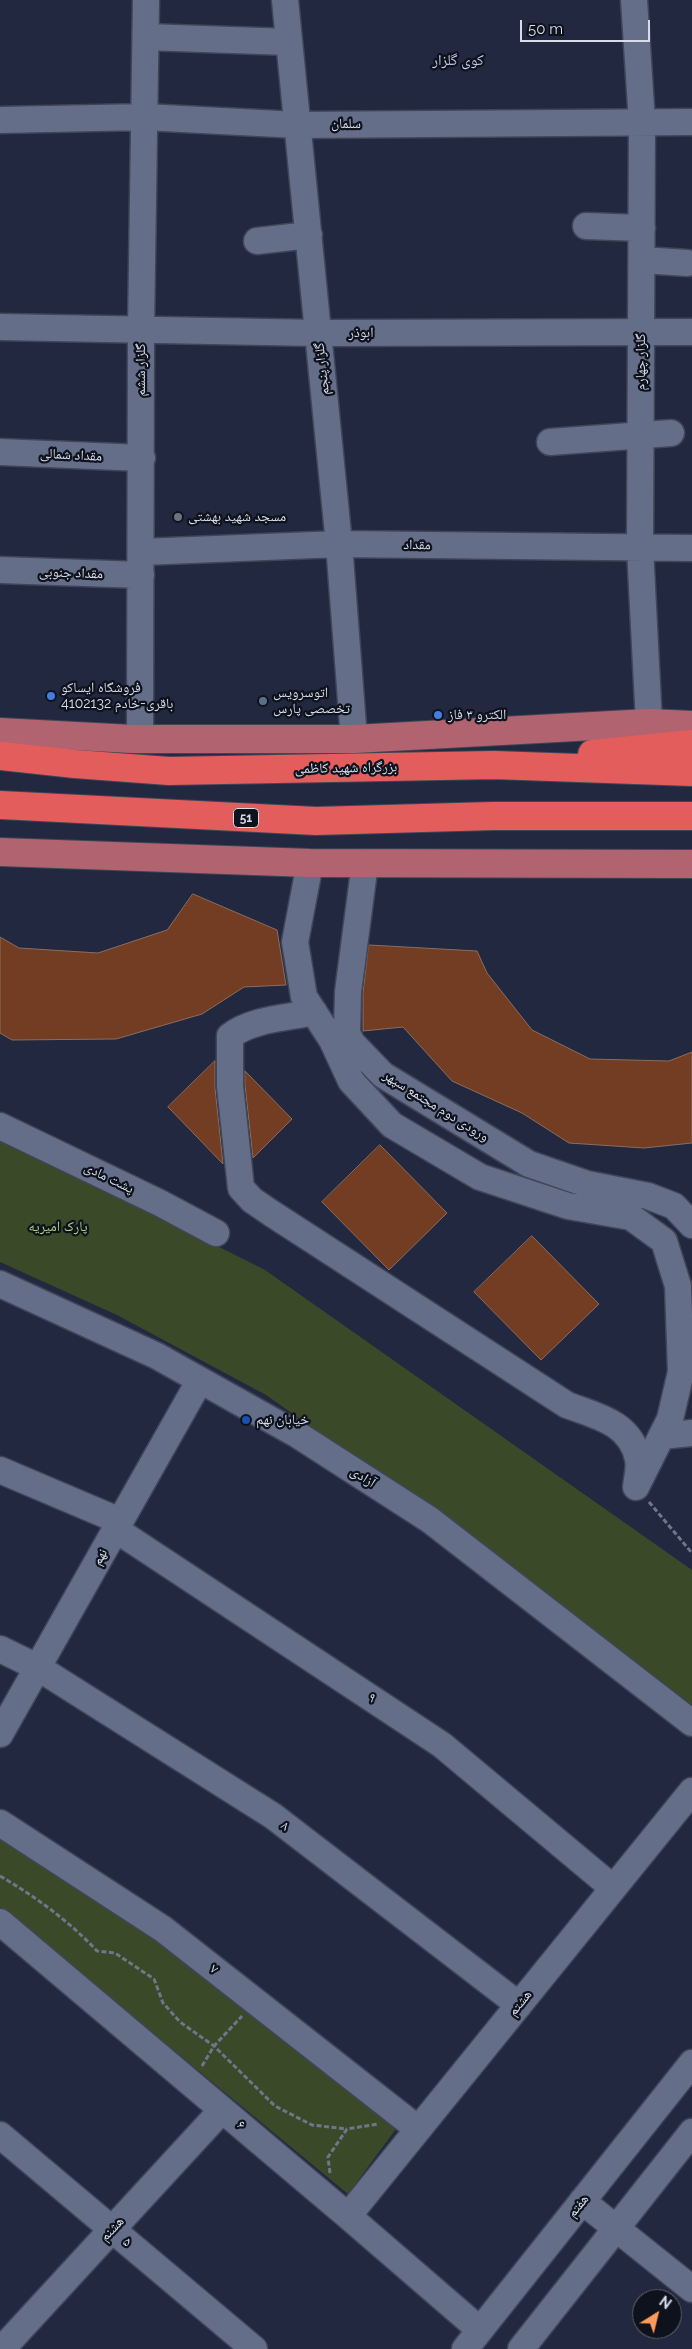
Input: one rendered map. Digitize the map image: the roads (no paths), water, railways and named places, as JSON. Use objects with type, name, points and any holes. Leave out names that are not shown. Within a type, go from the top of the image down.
[{"type":"highway","points":[[494,765],[692,744]]},
{"type":"highway","points":[[0,747],[75,764]]},
{"type":"highway","name":"بزرگراه شهید کاظمی","points":[[0,756],[170,771],[494,765],[692,772]]},
{"type":"highway","name":"51","points":[[0,805],[316,821],[493,816],[692,816]]},
{"type":"highway","points":[[493,816],[692,834]]},
{"type":"main road","name":"بزرگراه شهید کاظمی","points":[[0,732],[140,739],[354,739],[649,724],[692,725]]},
{"type":"main road","points":[[0,852],[310,863],[692,864]]},
{"type":"street","name":"گلزار ششم","points":[[140,739],[142,564],[141,330],[146,0]]},
{"type":"street","name":"گلزار پنجم","points":[[285,0],[339,544],[354,739]]},
{"type":"street","name":"گلزار چهارم","points":[[634,0],[642,122],[640,548],[649,724]]},
{"type":"street","points":[[146,37],[289,42]]},
{"type":"street","name":"سلمان","points":[[0,120],[144,117],[298,125],[692,122]]},
{"type":"street","points":[[586,226],[642,228]]},
{"type":"street","points":[[257,241],[309,235]]},
{"type":"street","points":[[642,260],[687,263]]},
{"type":"street","name":"ابوذر","points":[[0,327],[318,333],[692,332]]},
{"type":"street","points":[[550,442],[671,433]]},
{"type":"street","name":"مقداد شمالی","points":[[0,452],[142,458]]},
{"type":"street","name":"مقداد","points":[[142,564],[339,544],[692,548]]},
{"type":"street","name":"مقداد جنوبی","points":[[0,570],[142,564]]},
{"type":"street","points":[[310,863],[295,942],[304,997],[314,1012],[332,1040],[351,1081],[392,1125],[480,1177],[568,1206],[631,1218],[664,1241],[678,1286],[681,1372],[670,1419],[636,1488],[638,1460],[629,1435],[606,1419],[567,1405],[271,1213],[252,1200],[241,1188],[230,1086],[230,1036],[251,1025],[314,1012]]},
{"type":"street","name":"ورودی دوم مجتمع سپهر","points":[[365,863],[348,992],[347,1033],[352,1043],[383,1075],[530,1164],[587,1184],[648,1196],[674,1206],[692,1225]]},
{"type":"street","name":"پشت مادی","points":[[0,1126],[160,1202],[216,1233]]},
{"type":"street","name":"آزادی","points":[[5,1285],[157,1356],[298,1435],[430,1520],[692,1723]]},
{"type":"street","name":"نهم","points":[[0,1734],[200,1380]]},
{"type":"street","points":[[662,1436],[692,1433]]},
{"type":"street","name":"۹","points":[[0,1470],[118,1525],[442,1745],[613,1888]]},
{"type":"street","name":"۸","points":[[0,1649],[38,1667],[273,1816],[519,2005]]},
{"type":"street","name":"هشتم","points":[[342,2211],[412,2124],[519,2005],[613,1888],[690,1798]]},
{"type":"street","name":"۷","points":[[0,1823],[163,1929],[412,2124]]},
{"type":"street","name":"۶","points":[[0,1922],[342,2211],[472,2340]]},
{"type":"street","name":"هفتم","points":[[472,2340],[692,2063]]},
{"type":"street","name":"هشنم","points":[[2,2349],[222,2110]]},
{"type":"street","points":[[521,2349],[692,2132]]},
{"type":"street","name":"۵","points":[[0,2135],[254,2349]]},
{"type":"street","points":[[582,2201],[692,2289]]},
{"type":"place","name":"مسجد شهید بهشتی","points":[[178,517]]},
{"type":"place","name":"فروشگاه ایساکو باقری-خادم 4102132","points":[[51,696]]},
{"type":"place","name":"اتوسرویس تخصصی پارس","points":[[263,701]]},
{"type":"place","name":"الکترو ۳ فاز","points":[[438,715]]},
{"type":"place","name":"خیابان نهم","points":[[246,1420]]},
{"type":"district","name":"کوی گلزار","points":[[458,60]]},
{"type":"park label","name":"پارک امیریه","points":[[58,1227]]}]
